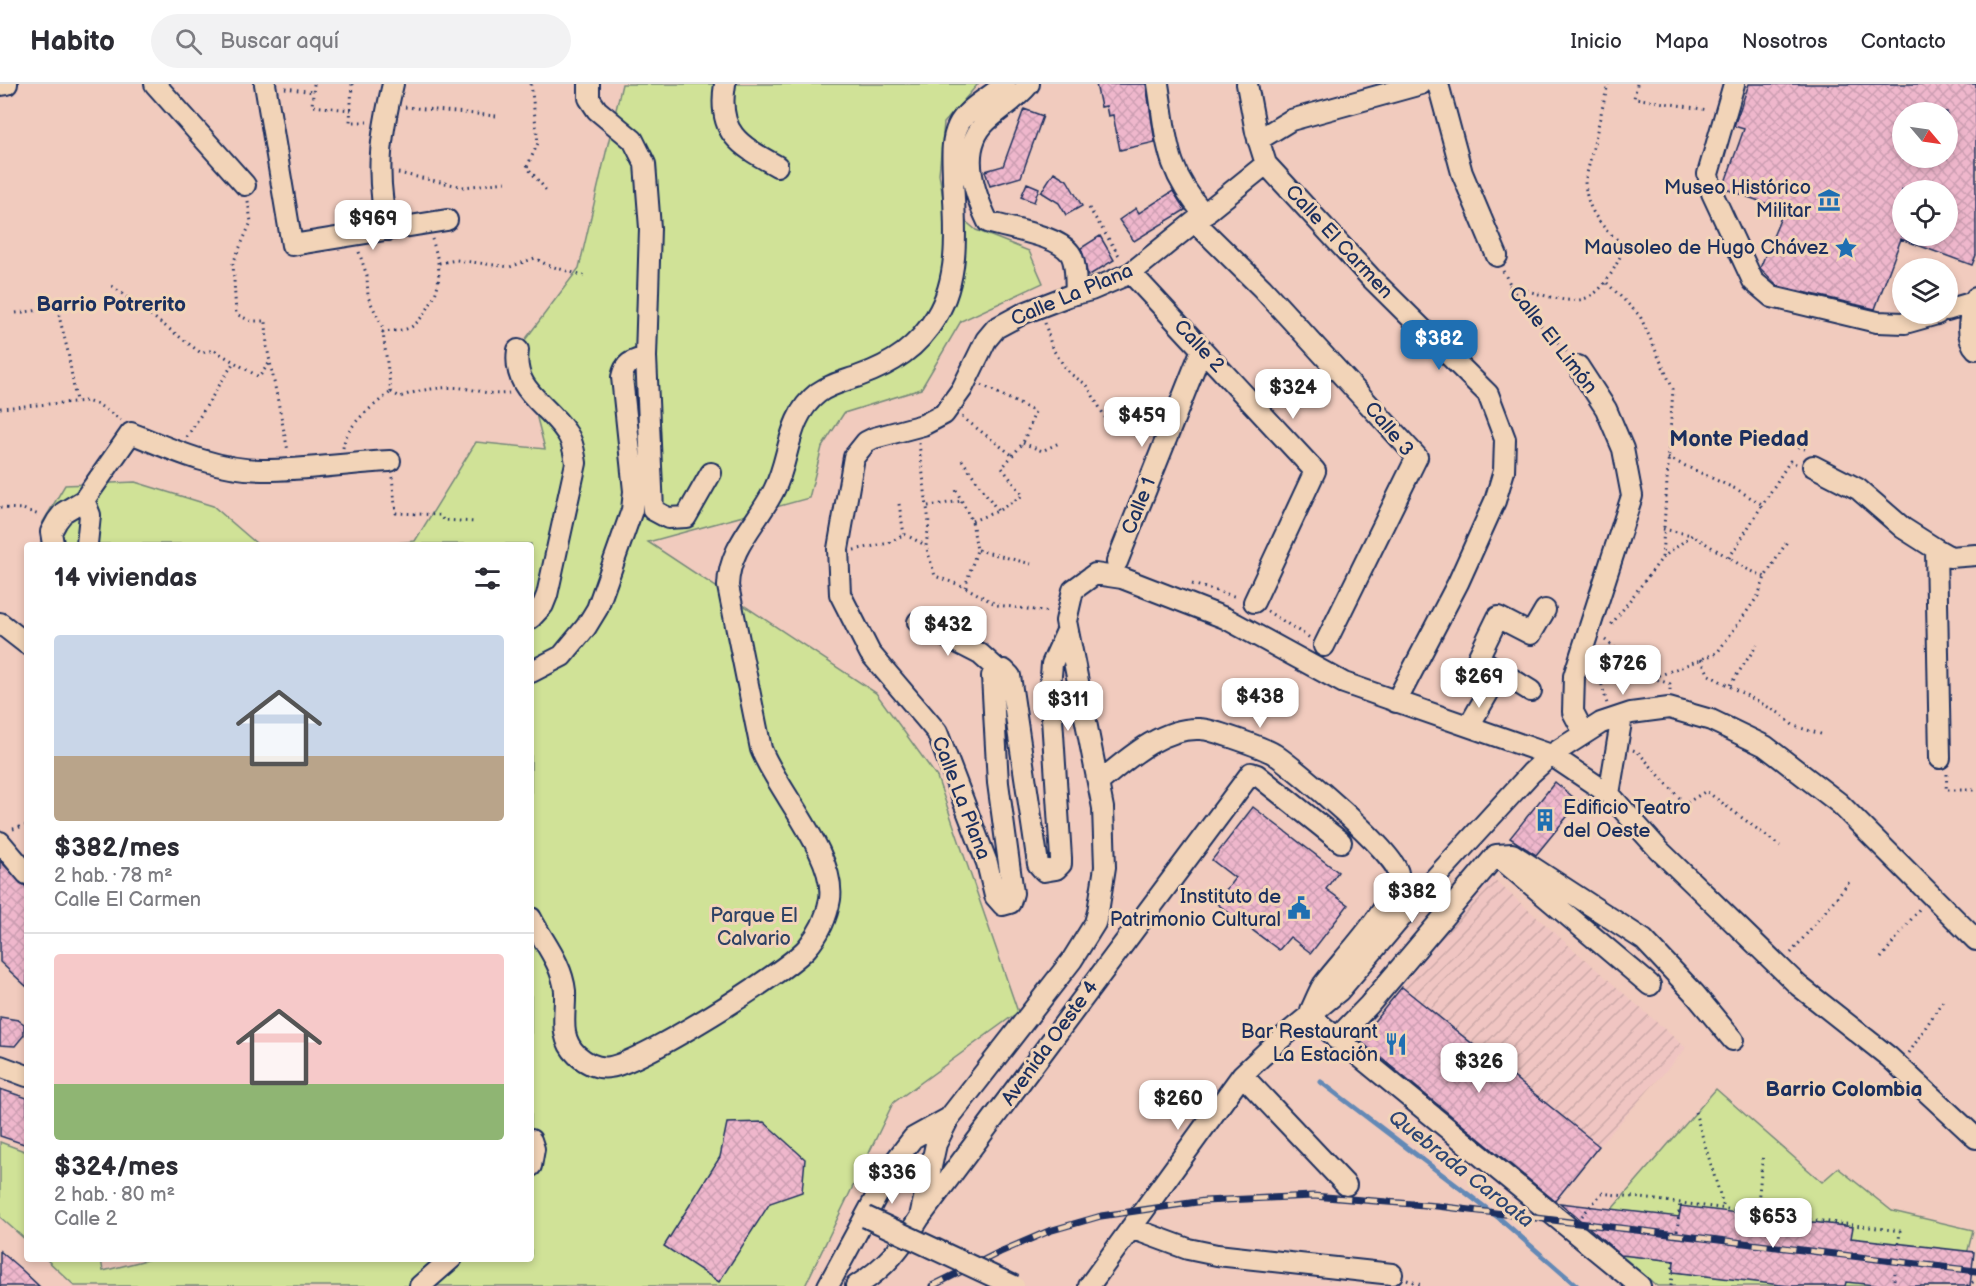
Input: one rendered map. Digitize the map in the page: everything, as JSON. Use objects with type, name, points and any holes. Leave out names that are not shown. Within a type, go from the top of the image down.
[{"type":"street","points":[[0,85],[7,84]]},
{"type":"street","points":[[155,84],[245,185]]},
{"type":"street","points":[[388,230],[381,200],[379,171],[381,134],[393,84]]},
{"type":"street","points":[[589,84],[589,98],[597,110],[633,140],[645,164],[650,228],[646,357],[653,510],[668,518],[686,517],[711,473]]},
{"type":"street","points":[[725,84],[722,103],[726,125],[745,148],[777,166]]},
{"type":"street","points":[[534,923],[554,957],[562,976],[565,991],[562,1020],[567,1041],[578,1056],[600,1068],[623,1064],[682,1034],[796,959],[816,937],[827,913],[830,896],[827,875],[821,855],[770,773],[761,749],[728,586],[728,571],[740,542],[774,490],[791,429],[807,402],[831,385],[883,367],[900,357],[916,344],[938,314],[951,278],[955,252],[952,154],[955,136],[966,114],[1005,84]]},
{"type":"street","points":[[1029,84],[984,123],[977,138],[969,172],[988,222],[1042,237],[1070,252],[1073,260],[1076,294]]},
{"type":"street","points":[[1158,84],[1173,168],[1200,219]]},
{"type":"street","name":"Calle El Carmen","points":[[1247,84],[1258,140],[1266,164],[1370,277],[1488,394],[1501,422],[1506,458],[1502,483],[1458,583],[1396,702]]},
{"type":"street","points":[[1258,140],[1291,120],[1421,84]]},
{"type":"street","points":[[1438,84],[1462,173],[1497,255]]},
{"type":"street","points":[[1734,84],[1708,174],[1713,193],[1753,281],[1772,297],[1877,322],[1892,323]]},
{"type":"street","points":[[266,85],[292,245],[447,220]]},
{"type":"street","name":"Calle La Plana","points":[[998,670],[992,676],[992,694],[998,783],[1013,893],[1006,905],[995,896],[987,863],[937,732],[870,653],[840,594],[838,553],[857,451],[874,438],[933,421],[949,407],[986,340],[996,328],[1040,307],[1091,290],[1131,273],[1266,164]]},
{"type":"street","name":"Calle 3","points":[[1200,219],[1417,457],[1324,646]]},
{"type":"street","name":"Calle 2","points":[[1131,273],[1315,471],[1254,602]]},
{"type":"street","points":[[1958,306],[1975,300],[1969,335],[1970,342],[1976,349]]},
{"type":"street","name":"Calle 1","points":[[1117,562],[1202,349]]},
{"type":"street","points":[[518,350],[518,374],[524,386],[566,431],[573,446],[576,463],[547,595],[534,614]]},
{"type":"street","points":[[534,670],[562,656],[586,627],[597,609],[626,531],[634,491],[622,377],[624,368],[631,361],[646,357]]},
{"type":"street","name":"Calle El Limón","points":[[1578,366],[1606,409],[1623,449],[1632,496],[1574,676],[1573,712],[1584,733]]},
{"type":"street","points":[[52,538],[64,512],[84,500],[131,433],[177,452],[240,468],[264,470],[341,467],[390,461]]},
{"type":"street","points":[[1813,466],[1858,489],[1903,528],[1950,557],[1976,555]]},
{"type":"street","points":[[84,500],[90,514],[87,542]]},
{"type":"street","points":[[1936,549],[1940,758]]},
{"type":"street","points":[[918,622],[980,654],[998,670],[1008,673],[1038,864],[1041,870],[1056,869],[1061,864],[1050,687],[1052,664],[1066,624],[1073,590],[1087,577],[1095,574],[1122,578],[1225,618],[1266,639],[1327,676],[1551,755],[1609,794],[1659,850],[1781,966],[1799,986],[1900,1067],[1976,1138]]},
{"type":"street","points":[[1531,691],[1478,658],[1498,617],[1531,634],[1545,609]]},
{"type":"street","points":[[0,622],[24,642]]},
{"type":"street","points":[[920,1217],[936,1144],[949,1118],[1072,960],[1095,923],[1105,867],[1103,808],[1066,624]]},
{"type":"street","points":[[1469,726],[1500,672]]},
{"type":"street","points":[[1089,1286],[1242,1076],[1339,991],[1426,888],[1551,755],[1584,733],[1622,716],[1669,708],[1711,720],[1746,735],[1774,752],[1839,804],[1976,940]]},
{"type":"street","points":[[1609,794],[1619,745],[1622,716]]},
{"type":"street","points":[[1098,783],[1130,756],[1170,733],[1201,729],[1272,753],[1376,843],[1395,864],[1398,873],[1393,897],[1321,988],[1309,1015]]},
{"type":"street","name":"Avenida Oeste 4","points":[[856,1286],[889,1261],[1235,791],[1251,773],[1257,775],[1341,842]]},
{"type":"street","points":[[0,842],[24,870]]},
{"type":"street","points":[[1336,1039],[1504,854]]},
{"type":"street","points":[[1504,854],[1650,986]]},
{"type":"street","points":[[1504,854],[1644,940],[1694,993],[1733,1040]]},
{"type":"street","points":[[1309,1015],[1640,1286]]},
{"type":"street","points":[[0,1066],[24,1075]]},
{"type":"street","points":[[1242,1076],[1347,1185]]},
{"type":"street","points":[[828,1286],[896,1161],[913,1138],[949,1118]]},
{"type":"street","points":[[865,1216],[1014,1286]]},
{"type":"street","points":[[1131,1228],[1188,1249],[1216,1255],[1392,1274]]},
{"type":"street","points":[[420,1286],[447,1262]]},
{"type":"path","points":[[314,84],[312,106],[351,110]]},
{"type":"path","points":[[352,84],[350,122],[374,122],[381,134]]},
{"type":"path","points":[[531,84],[538,143],[527,167],[547,191]]},
{"type":"path","points":[[1509,286],[1573,302],[1585,300],[1607,283],[1625,246],[1596,220],[1586,198],[1585,182],[1608,84]]},
{"type":"path","points":[[1637,84],[1634,98],[1724,113]]},
{"type":"path","points":[[266,85],[313,92]]},
{"type":"path","points":[[388,105],[496,116]]},
{"type":"path","points":[[379,171],[413,174],[464,187],[506,182]]},
{"type":"path","points":[[245,185],[251,222],[233,263],[236,314],[251,321],[266,321],[270,362],[291,468]]},
{"type":"path","points":[[1089,208],[1131,273]]},
{"type":"path","points":[[382,332],[408,329],[420,320],[434,299],[440,282],[439,263],[427,223]]},
{"type":"path","points":[[354,236],[367,276],[368,297],[382,332],[391,392]]},
{"type":"path","name":"Calle El Limón","points":[[1497,255],[1509,286],[1522,306],[1564,348],[1578,366]]},
{"type":"path","points":[[439,263],[456,260],[510,267],[535,258],[547,265],[584,276]]},
{"type":"path","points":[[1607,283],[1640,316]]},
{"type":"path","points":[[112,286],[201,353],[214,350],[259,377],[270,362]]},
{"type":"path","points":[[1040,307],[1052,348],[1069,373],[1087,385],[1107,419]]},
{"type":"path","points":[[16,312],[57,308],[68,352],[76,400]]},
{"type":"path","points":[[177,452],[234,362]]},
{"type":"path","points":[[966,379],[1035,412],[1023,443],[1002,468],[1023,495],[998,511],[972,521]]},
{"type":"path","points":[[391,392],[400,397],[413,392],[454,387],[491,395],[507,393],[524,386]]},
{"type":"path","points":[[341,467],[345,437],[370,408],[391,392]]},
{"type":"path","points":[[0,408],[76,400],[99,405],[124,422],[131,433]]},
{"type":"path","points":[[949,407],[1013,455]]},
{"type":"path","points":[[916,426],[929,523],[926,546],[935,576],[965,588],[997,605],[1066,624]]},
{"type":"path","points":[[1023,443],[1042,451],[1061,442]]},
{"type":"path","points":[[1668,458],[1764,505]]},
{"type":"path","points":[[962,460],[998,511]]},
{"type":"path","points":[[390,461],[396,513],[440,515],[443,520],[475,522]]},
{"type":"path","points":[[1729,558],[1790,461],[1807,470],[1813,466]]},
{"type":"path","points":[[956,490],[972,521],[977,550],[965,588]]},
{"type":"path","points":[[927,506],[962,501]]},
{"type":"path","points":[[899,504],[904,534]]},
{"type":"path","points":[[0,508],[33,512],[50,521],[52,538]]},
{"type":"path","points":[[1664,529],[1692,535],[1765,577]]},
{"type":"path","points":[[904,534],[926,546]]},
{"type":"path","points":[[838,553],[889,543],[904,534]]},
{"type":"path","points":[[1662,558],[1692,535]]},
{"type":"path","points":[[1653,678],[1717,653],[1758,596],[1765,577],[1788,540]]},
{"type":"path","points":[[977,550],[1031,564]]},
{"type":"path","points":[[1602,637],[1653,678],[1670,684],[1669,708]]},
{"type":"path","points":[[1730,685],[1757,645]]},
{"type":"path","points":[[1701,659],[1709,675],[1779,714],[1794,726],[1824,735]]},
{"type":"path","points":[[1619,745],[1638,752],[1685,804],[1706,790],[1780,846]]},
{"type":"path","points":[[1781,966],[1849,882]]},
{"type":"path","points":[[1881,958],[1930,896]]},
{"type":"path","points":[[1900,1067],[1944,999]]},
{"type":"path","points":[[1695,1112],[1724,1208]]},
{"type":"path","points":[[1757,1213],[1763,1154]]},
{"type":"path","points":[[1570,1229],[1602,1193],[1900,1231],[1898,1249]]},
{"type":"path","points":[[1677,1231],[1680,1203]]},
{"type":"path","points":[[1671,1286],[1674,1255]]},
{"type":"path","points":[[1893,1286],[1895,1273]]},
{"type":"path","points":[[1967,1286],[1976,1280]]},
{"type":"shaded area","points":[[1490,876],[1686,1048],[1599,1146],[1402,987]]},
{"type":"green space","name":"Parque El Calvario","points":[[622,84],[978,84],[944,123],[939,174],[944,203],[976,230],[1029,251],[1043,283],[961,321],[921,389],[844,413],[822,447],[809,498],[648,542],[876,693],[937,777],[1018,1012],[893,1103],[805,1286],[75,1286],[49,1262],[102,1262],[103,1271],[138,1262],[534,1262],[534,542],[405,542],[415,541],[476,442],[545,449],[519,348],[579,268]]},
{"type":"green space","points":[[135,482],[213,506],[255,542],[41,542],[43,522],[65,485]]},
{"type":"green space","points":[[1716,1089],[1822,1182],[1838,1168],[1892,1211],[1973,1230],[1959,1286],[1657,1286],[1593,1231]]},
{"type":"green space","points":[[0,1142],[24,1151],[24,1238],[0,1217]]},
{"type":"building","points":[[1096,84],[1146,84],[1155,142],[1120,150],[1113,115],[1108,116],[1106,106],[1101,107]]},
{"type":"building","name":"Museo Histórico Militar","points":[[1749,84],[1976,84],[1976,255],[1972,265],[1920,246],[1958,246],[1958,180],[1892,180],[1892,246],[1898,246],[1892,258],[1875,309],[1778,286],[1760,268],[1784,210],[1723,188],[1744,129],[1734,126]]},
{"type":"building","points":[[1024,109],[1043,116],[1021,177],[990,186],[985,171],[1003,166]]},
{"type":"building","points":[[1054,172],[1067,180],[1082,206],[1066,215],[1059,203],[1041,192]]},
{"type":"building","points":[[1027,183],[1039,188],[1034,202],[1021,197]]},
{"type":"building","points":[[1173,191],[1185,210],[1134,241],[1119,220],[1136,208],[1139,213]]},
{"type":"building","points":[[1100,236],[1114,260],[1088,276],[1081,248]]},
{"type":"building","name":"Edificio Teatro del Oeste","points":[[1555,782],[1579,802],[1536,855],[1510,838]]},
{"type":"building","points":[[1253,807],[1338,872],[1326,889],[1348,905],[1311,953],[1290,937],[1279,950],[1216,903],[1235,878],[1212,860]]},
{"type":"building","points":[[0,861],[24,885],[24,984],[0,962]]},
{"type":"building","points":[[1402,987],[1599,1146],[1555,1201],[1359,1040]]},
{"type":"building","points":[[0,1017],[18,1020],[24,1024],[24,1035],[15,1046],[0,1045]]},
{"type":"building","points":[[0,1089],[24,1097],[24,1144],[0,1136]]},
{"type":"building","points":[[764,1122],[805,1159],[802,1192],[770,1203],[719,1282],[664,1246],[720,1157],[727,1123]]},
{"type":"building","points":[[1560,1203],[1679,1217],[1681,1206],[1853,1227],[1851,1238],[1974,1252],[1970,1286],[1884,1286],[1846,1282],[1845,1286],[1790,1286],[1673,1272],[1674,1261],[1621,1255]]},
{"type":"building","points":[[0,1251],[22,1270],[39,1286],[0,1286]]},
{"type":"waterway","name":"Quebrada Caroata","points":[[1321,1082],[1499,1218],[1577,1286]]},
{"type":"railway","points":[[932,1286],[1000,1252],[1049,1231],[1101,1216],[1204,1201],[1313,1196],[1437,1206],[1976,1271]]},
{"type":"place","name":"Museo Histórico Militar","points":[[1829,200]]},
{"type":"place","name":"Mausoleo de Hugo Chávez","points":[[1846,248]]},
{"type":"place","name":"Edificio Teatro del Oeste","points":[[1545,820]]},
{"type":"place","name":"Instituto de Patrimonio Cultural","points":[[1299,908]]},
{"type":"place","name":"Bar Restaurant La Estación","points":[[1396,1044]]},
{"type":"district","name":"Barrio Potrerito","points":[[111,304]]},
{"type":"district","name":"Monte Piedad","points":[[1739,439]]},
{"type":"district","name":"Barrio Colombia","points":[[1844,1089]]}]
